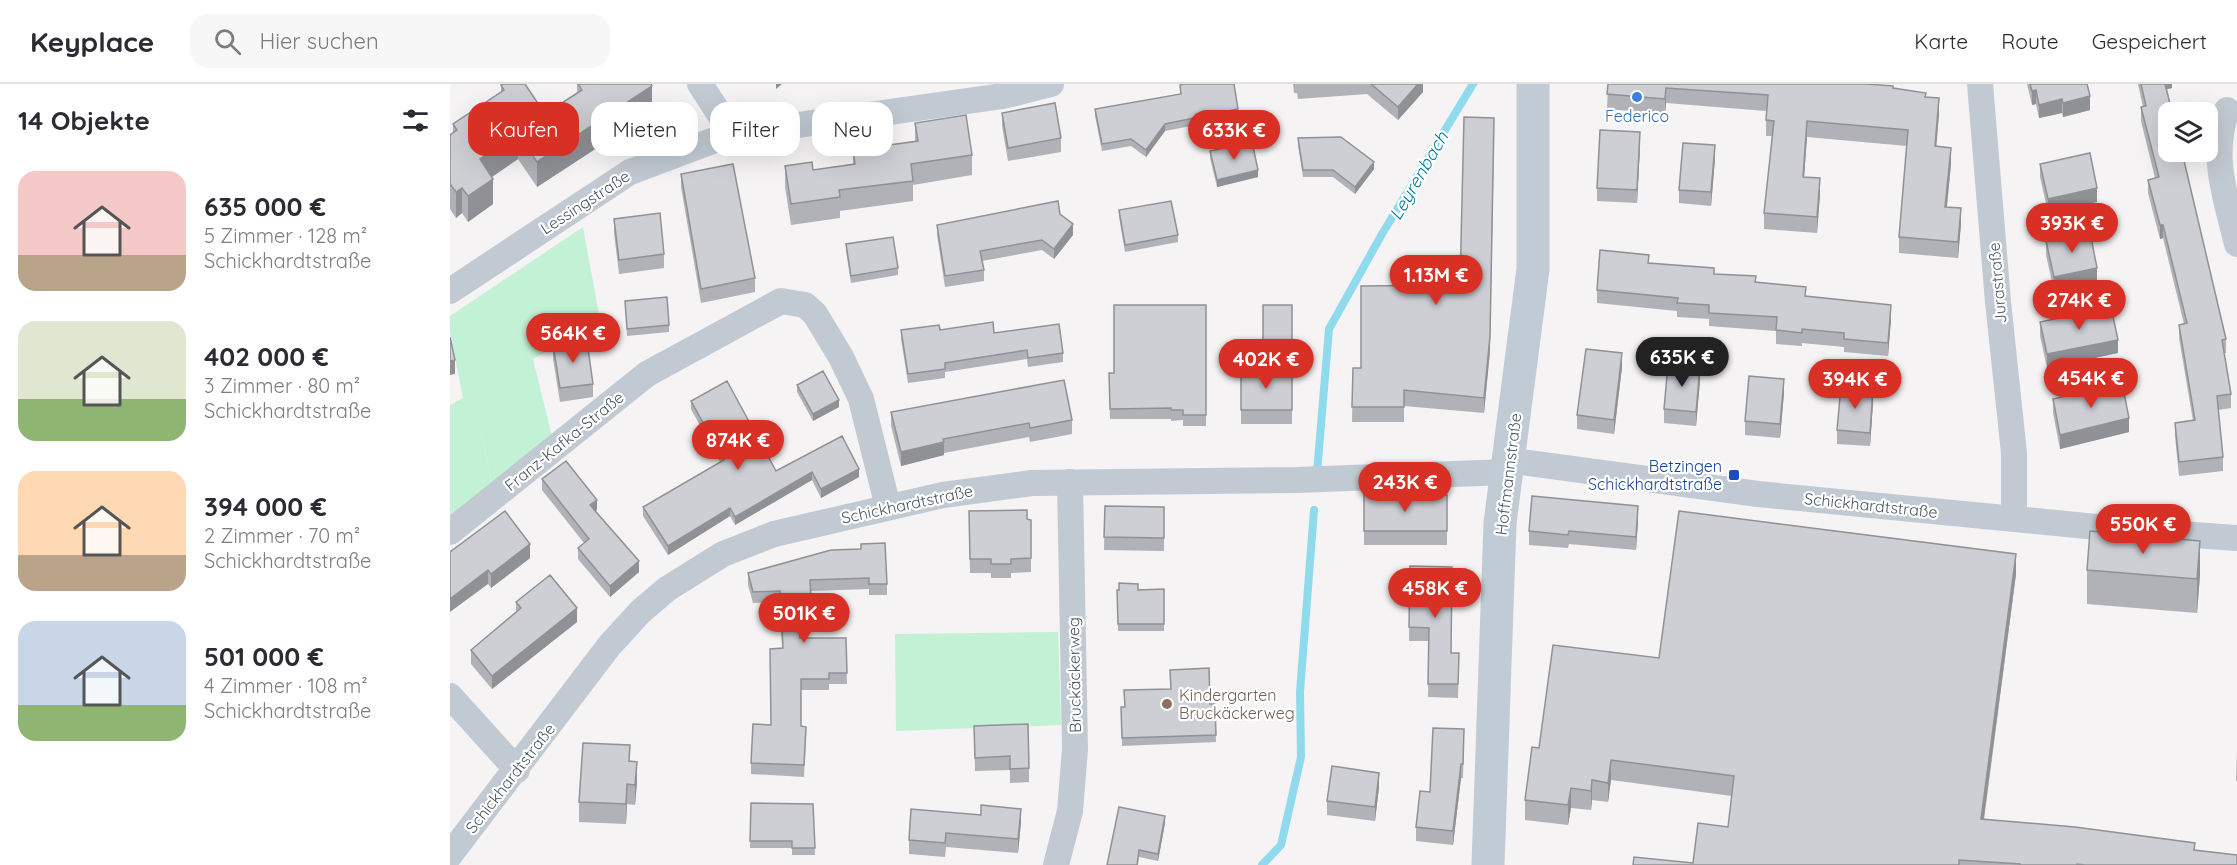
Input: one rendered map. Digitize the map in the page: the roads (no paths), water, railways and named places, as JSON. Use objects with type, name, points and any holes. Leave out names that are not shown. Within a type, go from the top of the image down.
[{"type":"street","points":[[700,84],[712,102]]},
{"type":"street","name":"Lessingstraße","points":[[800,123],[1051,84]]},
{"type":"street","name":"Hoffmannstraße","points":[[1488,865],[1500,523],[1533,269],[1533,84]]},
{"type":"street","name":"Jurastraße","points":[[1980,84],[1998,303],[2014,453],[2014,518]]},
{"type":"street","points":[[2227,110],[2220,140],[2219,173],[2237,244]]},
{"type":"street","name":"Lessingstraße","points":[[450,291],[630,172],[710,142]]},
{"type":"street","name":"Franz-Kafka-Straße","points":[[450,532],[647,374],[781,301],[805,305],[815,314],[841,357],[861,399],[888,507]]},
{"type":"street","name":"Schickhardtstraße","points":[[451,852],[517,770],[609,646],[640,612],[667,589],[723,554],[774,534],[888,507],[990,487],[1070,482],[1297,480],[1507,466],[1715,489],[2237,538]]},
{"type":"street","name":"Bruckäckerweg","points":[[1056,865],[1070,811],[1075,760],[1076,707],[1070,482]]},
{"type":"street","points":[[450,696],[517,770]]},
{"type":"waterway","name":"Leyrenbach","points":[[1317,473],[1329,329],[1382,234],[1473,84]]},
{"type":"waterway","name":"Leyrenbach","points":[[1262,865],[1281,845],[1301,757],[1300,692],[1314,510]]},
{"type":"place","name":"Federico","points":[[1637,97]]},
{"type":"place","name":"Betzingen Schickhardtstraße","points":[[1734,475]]},
{"type":"place","name":"Kindergarten Bruckäckerweg","points":[[1167,704]]}]
